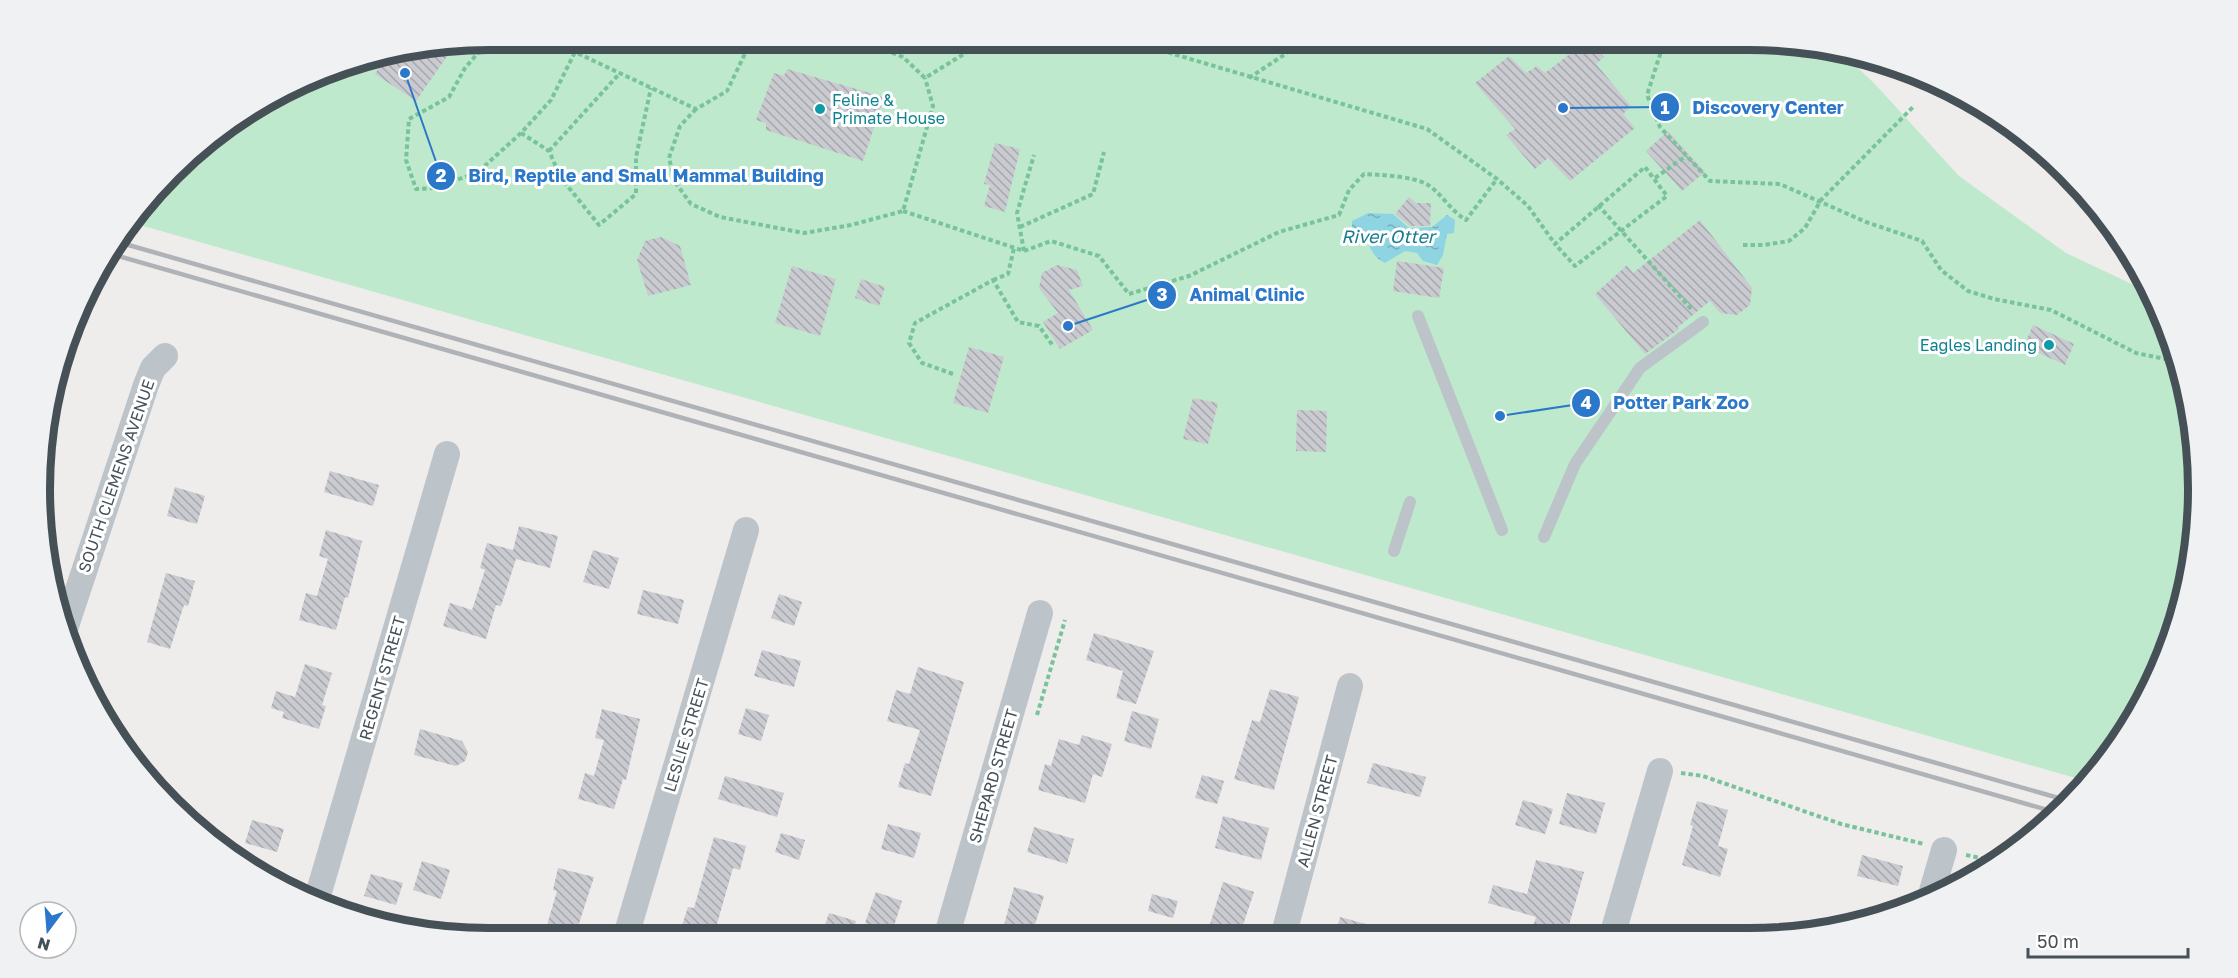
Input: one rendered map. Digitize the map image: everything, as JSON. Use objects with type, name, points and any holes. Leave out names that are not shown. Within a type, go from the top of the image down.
[{"type":"street","name":"SOUTH CLEMENS AVENUE","points":[[69,617],[146,385],[153,368],[165,356]]},
{"type":"street","name":"REGENT STREET","points":[[318,894],[447,454]]},
{"type":"street","name":"LESLIE STREET","points":[[628,928],[746,530]]},
{"type":"street","name":"SHEPARD STREET","points":[[949,928],[1041,613]]},
{"type":"street","name":"ALLEN STREET","points":[[1285,928],[1350,686]]},
{"type":"street","points":[[1614,928],[1660,771]]},
{"type":"street","points":[[1933,888],[1944,850]]},
{"type":"lane","points":[[1418,316],[1502,530]]},
{"type":"lane","points":[[1544,537],[1575,464],[1640,368],[1703,322]]},
{"type":"lane","points":[[1394,551],[1410,502]]},
{"type":"path","points":[[481,50],[465,68],[449,97],[410,119],[406,160],[416,189],[435,188],[478,172],[521,134],[551,100],[575,52],[696,109]]},
{"type":"path","points":[[747,50],[727,91],[696,109],[680,126],[669,158],[675,182],[691,204],[720,217],[804,233],[851,225],[903,211],[1024,251],[1051,241],[1099,256],[1129,294],[1189,276],[1279,232],[1339,215],[1349,190],[1364,174],[1390,176],[1428,185],[1452,211],[1466,220],[1497,179]]},
{"type":"path","points":[[885,50],[903,57],[925,78],[933,106],[903,211]]},
{"type":"path","points":[[925,78],[969,50]]},
{"type":"path","points":[[1159,50],[1427,129],[1497,179],[1528,206],[1555,244],[1575,266],[1667,196],[1645,167],[1555,244]]},
{"type":"path","points":[[1249,78],[1291,50]]},
{"type":"path","points":[[1661,50],[1647,95],[1660,127],[1710,181],[1780,183],[1866,222],[1922,241],[1941,270],[1968,291],[2051,310],[2136,353],[2169,360]]},
{"type":"path","points":[[549,151],[620,73]]},
{"type":"path","points":[[521,134],[549,151],[561,178],[599,225],[636,194],[636,157],[651,88]]},
{"type":"path","points":[[1743,245],[1764,245],[1789,241],[1805,228],[1821,200],[1914,106]]},
{"type":"path","points":[[1020,226],[1093,194],[1104,152]]},
{"type":"path","points":[[1024,251],[1017,213],[1034,155]]},
{"type":"path","points":[[1655,178],[1686,156]]},
{"type":"path","points":[[1598,205],[1703,322]]},
{"type":"path","points":[[953,374],[922,363],[909,343],[915,323],[1008,274],[1014,248]]},
{"type":"path","points":[[993,280],[1018,322],[1039,326],[1053,346]]},
{"type":"path","points":[[1660,771],[1703,776],[1841,824],[1986,859]]},
{"type":"green space","points":[[460,50],[1778,50],[1851,61],[1873,82],[1959,176],[2066,253],[2139,288],[2155,321],[2174,375],[2188,460],[2188,518],[2174,603],[2155,657],[2130,709],[2098,757],[2079,779],[138,224],[178,178],[199,159],[221,140],[269,108],[321,83],[375,64]]},
{"type":"water","name":"River Otter","points":[[1368,213],[1393,214],[1409,228],[1432,227],[1447,215],[1455,220],[1454,233],[1447,234],[1443,255],[1437,265],[1423,261],[1417,253],[1405,251],[1385,263],[1374,254],[1369,242],[1352,230],[1352,221]]},
{"type":"building","points":[[1575,50],[1598,50],[1604,57],[1596,64],[1631,106],[1623,114],[1635,128],[1570,181],[1548,158],[1535,169],[1506,135],[1515,129],[1475,83],[1509,56],[1526,73],[1537,66],[1545,73]]},
{"type":"building","points":[[451,51],[416,101],[375,74],[382,62]]},
{"type":"building","name":"Feline & Primate House","points":[[787,69],[884,97],[863,161],[766,130],[766,123],[756,120],[774,73],[784,76]]},
{"type":"building","points":[[1668,131],[1705,172],[1682,191],[1646,151]]},
{"type":"building","points":[[995,143],[1020,149],[1005,212],[984,206],[990,185],[984,184]]},
{"type":"building","points":[[1409,197],[1416,203],[1431,203],[1430,226],[1410,226],[1395,214]]},
{"type":"building","points":[[1700,220],[1752,288],[1750,305],[1737,315],[1720,313],[1710,301],[1677,328],[1679,329],[1645,354],[1595,294],[1627,265],[1633,273]]},
{"type":"building","points":[[661,237],[680,246],[691,285],[648,296],[637,260],[645,241]]},
{"type":"building","points":[[1397,261],[1444,268],[1439,298],[1393,291]]},
{"type":"building","points":[[1057,265],[1077,270],[1083,286],[1069,290],[1093,330],[1060,349],[1043,322],[1058,313],[1039,288],[1042,273]]},
{"type":"building","points":[[792,266],[836,279],[820,336],[775,323]]},
{"type":"building","points":[[861,279],[885,287],[879,306],[855,298]]},
{"type":"building","name":"Eagles Landing","points":[[2033,325],[2074,344],[2065,365],[2024,346]]},
{"type":"building","points":[[969,347],[1004,357],[988,413],[953,403]]},
{"type":"building","points":[[1193,398],[1218,403],[1208,444],[1183,439]]},
{"type":"building","points":[[1297,410],[1327,411],[1326,452],[1296,451]]},
{"type":"building","points":[[330,471],[379,485],[373,506],[324,492]]},
{"type":"building","points":[[175,487],[205,496],[197,524],[167,516]]},
{"type":"building","points":[[519,526],[558,536],[550,568],[516,559],[501,606],[496,605],[486,639],[443,626],[450,603],[472,610],[485,570],[480,568],[487,543],[513,550]]},
{"type":"building","points":[[326,530],[362,541],[348,598],[345,597],[336,630],[299,620],[306,593],[317,596],[328,559],[319,556]]},
{"type":"building","points":[[593,550],[619,558],[609,589],[583,582]]},
{"type":"building","points":[[166,573],[195,581],[188,606],[184,605],[170,649],[147,642]]},
{"type":"building","points":[[643,590],[684,600],[678,624],[637,614]]},
{"type":"building","points":[[779,594],[802,602],[794,626],[771,618]]},
{"type":"building","points":[[1094,633],[1154,651],[1136,704],[1116,698],[1123,671],[1086,660]]},
{"type":"building","points":[[762,650],[801,661],[794,687],[754,676]]},
{"type":"building","points":[[305,664],[332,673],[322,705],[326,706],[319,729],[282,718],[284,712],[271,708],[276,691],[295,697]]},
{"type":"building","points":[[918,667],[964,682],[931,796],[898,787],[905,763],[909,764],[920,730],[887,721],[896,690],[910,694]]},
{"type":"building","points":[[1270,689],[1299,697],[1274,790],[1234,779],[1252,720],[1260,722]]},
{"type":"building","points":[[746,708],[769,715],[761,741],[738,734]]},
{"type":"building","points":[[602,709],[640,719],[626,780],[623,779],[614,809],[578,799],[585,773],[594,776],[604,740],[595,738]]},
{"type":"building","points":[[1132,711],[1159,719],[1151,749],[1124,741]]},
{"type":"building","points":[[420,729],[462,741],[468,752],[465,761],[456,766],[414,755]]},
{"type":"building","points":[[1082,735],[1112,744],[1102,777],[1093,774],[1085,803],[1038,790],[1045,764],[1051,766],[1059,739],[1079,745]]},
{"type":"building","points":[[1373,763],[1426,777],[1420,797],[1367,783]]},
{"type":"building","points":[[1202,775],[1224,781],[1217,804],[1195,798]]},
{"type":"building","points":[[725,776],[784,793],[777,817],[718,799]]},
{"type":"building","points":[[1567,793],[1605,803],[1596,834],[1559,824]]},
{"type":"building","points":[[1523,800],[1553,809],[1545,834],[1515,825]]},
{"type":"building","points":[[1697,801],[1728,810],[1718,846],[1728,849],[1720,877],[1682,865],[1693,826],[1690,825]]},
{"type":"building","points":[[1223,816],[1269,828],[1261,860],[1215,848]]},
{"type":"building","points":[[252,820],[284,829],[277,852],[245,843]]},
{"type":"building","points":[[888,824],[921,833],[914,858],[881,849]]},
{"type":"building","points":[[1034,827],[1074,839],[1067,864],[1027,852]]},
{"type":"building","points":[[781,833],[805,840],[799,860],[775,852]]},
{"type":"building","points":[[714,837],[746,846],[740,870],[733,868],[716,928],[681,928],[688,907],[694,908]]},
{"type":"building","points":[[1862,855],[1903,866],[1898,886],[1857,876]]},
{"type":"building","points":[[1536,860],[1584,872],[1568,928],[1533,928],[1536,917],[1488,903],[1493,885],[1527,894]]},
{"type":"building","points":[[422,861],[450,870],[441,899],[413,890]]},
{"type":"building","points":[[558,868],[594,877],[578,928],[558,928],[547,925],[557,891],[553,890]]},
{"type":"building","points":[[371,874],[403,883],[396,905],[364,896]]},
{"type":"building","points":[[1223,882],[1254,892],[1242,928],[1209,928]]},
{"type":"building","points":[[1014,887],[1044,896],[1034,928],[1003,928]]},
{"type":"building","points":[[876,892],[902,901],[893,928],[880,928],[865,923]]},
{"type":"building","points":[[1152,894],[1178,901],[1173,918],[1148,911]]},
{"type":"building","points":[[829,913],[856,921],[854,928],[824,928]]},
{"type":"building","points":[[1340,917],[1381,928],[1337,928]]},
{"type":"railway","points":[[125,244],[2061,799]]},
{"type":"railway","points":[[117,256],[2049,810]]},
{"type":"place","name":"Bird, Reptile and Small Mammal Building","points":[[405,73]]},
{"type":"place","name":"Discovery Center","points":[[1563,108]]},
{"type":"place","name":"Feline & Primate House","points":[[820,109]]},
{"type":"place","name":"Animal Clinic","points":[[1068,326]]},
{"type":"place","name":"Eagles Landing","points":[[2049,345]]},
{"type":"place","name":"Potter Park Zoo","points":[[1500,416]]}]
